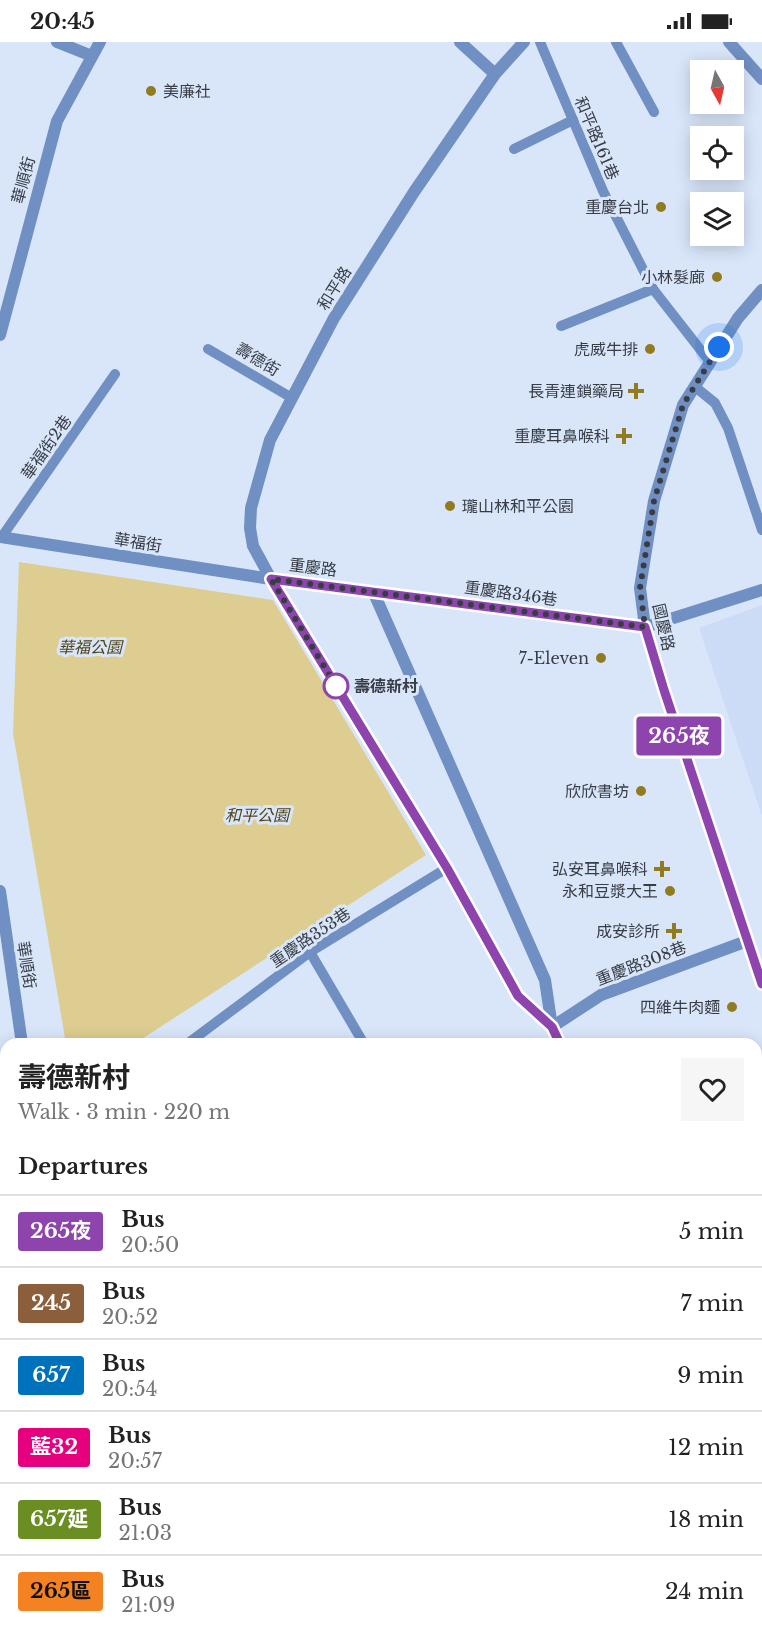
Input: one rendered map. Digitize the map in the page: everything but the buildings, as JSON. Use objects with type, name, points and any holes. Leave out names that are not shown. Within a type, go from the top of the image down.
[{"type":"street","points":[[57,42],[92,56]]},
{"type":"street","name":"華順街","points":[[0,335],[6,285],[57,121],[100,42]]},
{"type":"street","points":[[460,42],[495,74]]},
{"type":"street","name":"和平路","points":[[271,579],[253,546],[250,528],[251,508],[270,440],[334,318],[414,192],[495,74],[524,42]]},
{"type":"street","points":[[729,42],[762,79]]},
{"type":"street","name":"國慶路","points":[[762,290],[738,318],[683,405],[654,501],[640,588],[645,627],[762,984]]},
{"type":"street","name":"華福街","points":[[1,538],[271,579]]},
{"type":"street","name":"重慶路","points":[[271,579],[373,591],[545,980],[552,1027],[557,1038]]},
{"type":"street","name":"重慶路","points":[[271,579],[447,868],[518,996],[552,1027]]},
{"type":"street","points":[[645,627],[762,590]]},
{"type":"street","name":"重慶路346巷","points":[[373,591],[645,627]]},
{"type":"street","name":"華順街","points":[[0,891],[21,1038]]},
{"type":"street","name":"重慶路308巷","points":[[552,1027],[601,995],[747,941]]},
{"type":"lane","name":"和平路161巷","points":[[540,42],[603,191],[653,289],[710,362]]},
{"type":"lane","points":[[616,42],[654,112]]},
{"type":"lane","points":[[514,149],[573,120]]},
{"type":"lane","points":[[561,326],[653,289]]},
{"type":"lane","name":"壽德街","points":[[208,349],[292,398]]},
{"type":"lane","name":"華福街2巷","points":[[1,538],[115,374]]},
{"type":"lane","points":[[694,386],[715,404],[728,428],[762,530]]},
{"type":"lane","name":"重慶路353巷","points":[[198,1038],[310,952],[447,868]]},
{"type":"lane","points":[[310,952],[360,1038]]},
{"type":"shaded area","points":[[762,605],[762,816],[699,628]]},
{"type":"green space","name":"和平公園","points":[[19,562],[273,600],[426,855],[143,1038],[65,1038],[13,733]]},
{"type":"bus line","name":"265夜","points":[[557,1038],[552,1027],[518,996],[447,868],[271,579],[645,627],[762,984]]},
{"type":"place","name":"美廉社","points":[[151,91]]},
{"type":"place","name":"重慶台北","points":[[661,207]]},
{"type":"place","name":"小林髮廊","points":[[717,277]]},
{"type":"place","name":"虎威牛排","points":[[650,349]]},
{"type":"place","name":"長青連鎖藥局","points":[[636,391]]},
{"type":"place","name":"重慶耳鼻喉科","points":[[624,436]]},
{"type":"place","name":"瓏山林和平公園","points":[[450,506]]},
{"type":"place","name":"7-Eleven","points":[[601,658]]},
{"type":"place","name":"壽德新村","points":[[336,686]]},
{"type":"place","name":"欣欣書坊","points":[[641,791]]},
{"type":"place","name":"弘安耳鼻喉科","points":[[662,869]]},
{"type":"place","name":"永和豆漿大王","points":[[670,891]]},
{"type":"place","name":"成安診所","points":[[674,931]]},
{"type":"place","name":"四維牛肉麵","points":[[732,1007]]},
{"type":"route","points":[[336,686],[341,694],[271,579],[645,627],[640,588],[654,501],[683,405],[719,347]]},
{"type":"park label","name":"華福公園","points":[[90,647]]}]
